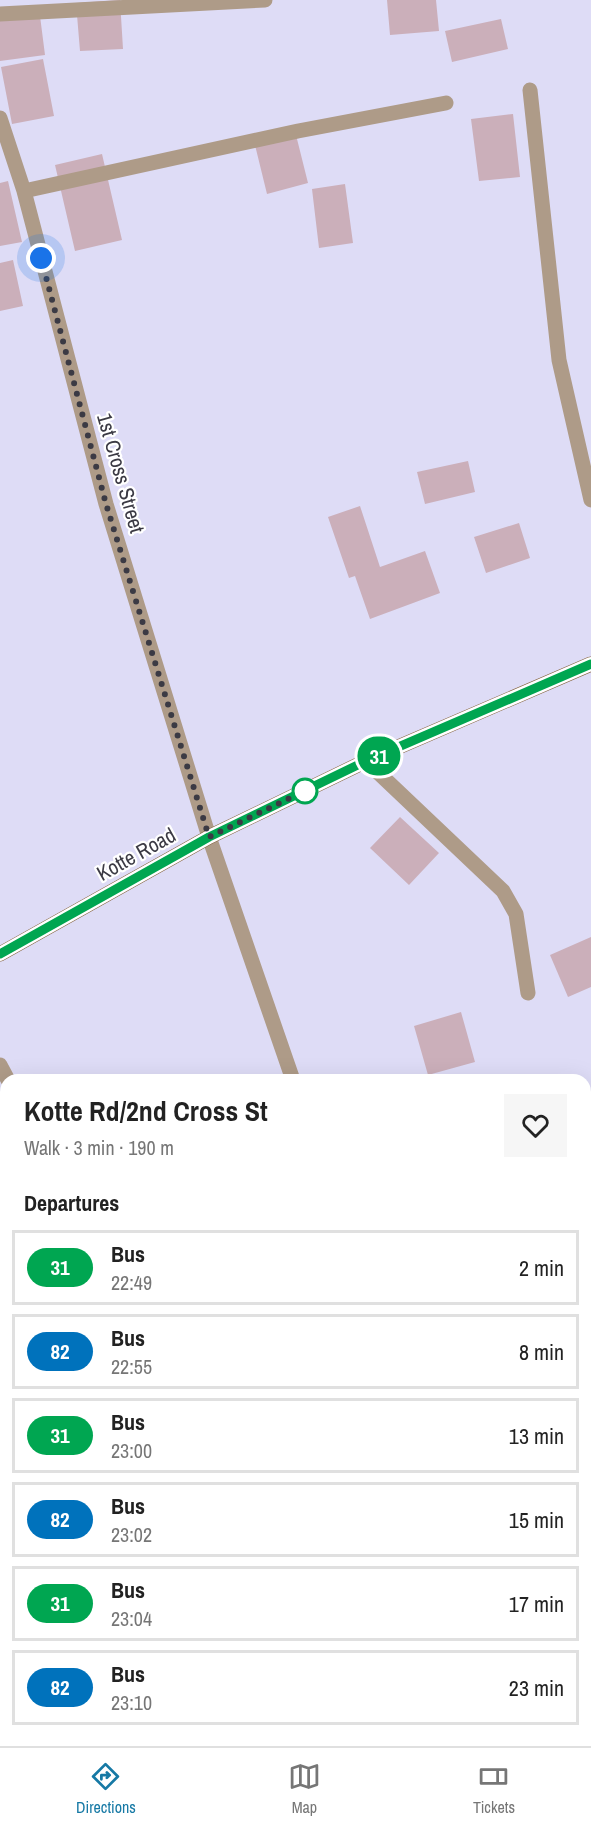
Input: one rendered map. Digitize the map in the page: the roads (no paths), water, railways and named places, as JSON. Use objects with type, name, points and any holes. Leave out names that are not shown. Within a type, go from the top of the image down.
[{"type":"main road","name":"Kotte Road","points":[[0,954],[209,837],[366,761],[591,664]]},
{"type":"street","points":[[0,14],[265,0]]},
{"type":"street","points":[[530,90],[559,360],[591,500]]},
{"type":"street","points":[[24,191],[298,131],[446,103]]},
{"type":"street","name":"1st Cross Street","points":[[0,118],[24,191],[106,504],[209,837],[291,1074]]},
{"type":"street","points":[[366,761],[503,891],[516,914],[522,941],[528,993]]}]
